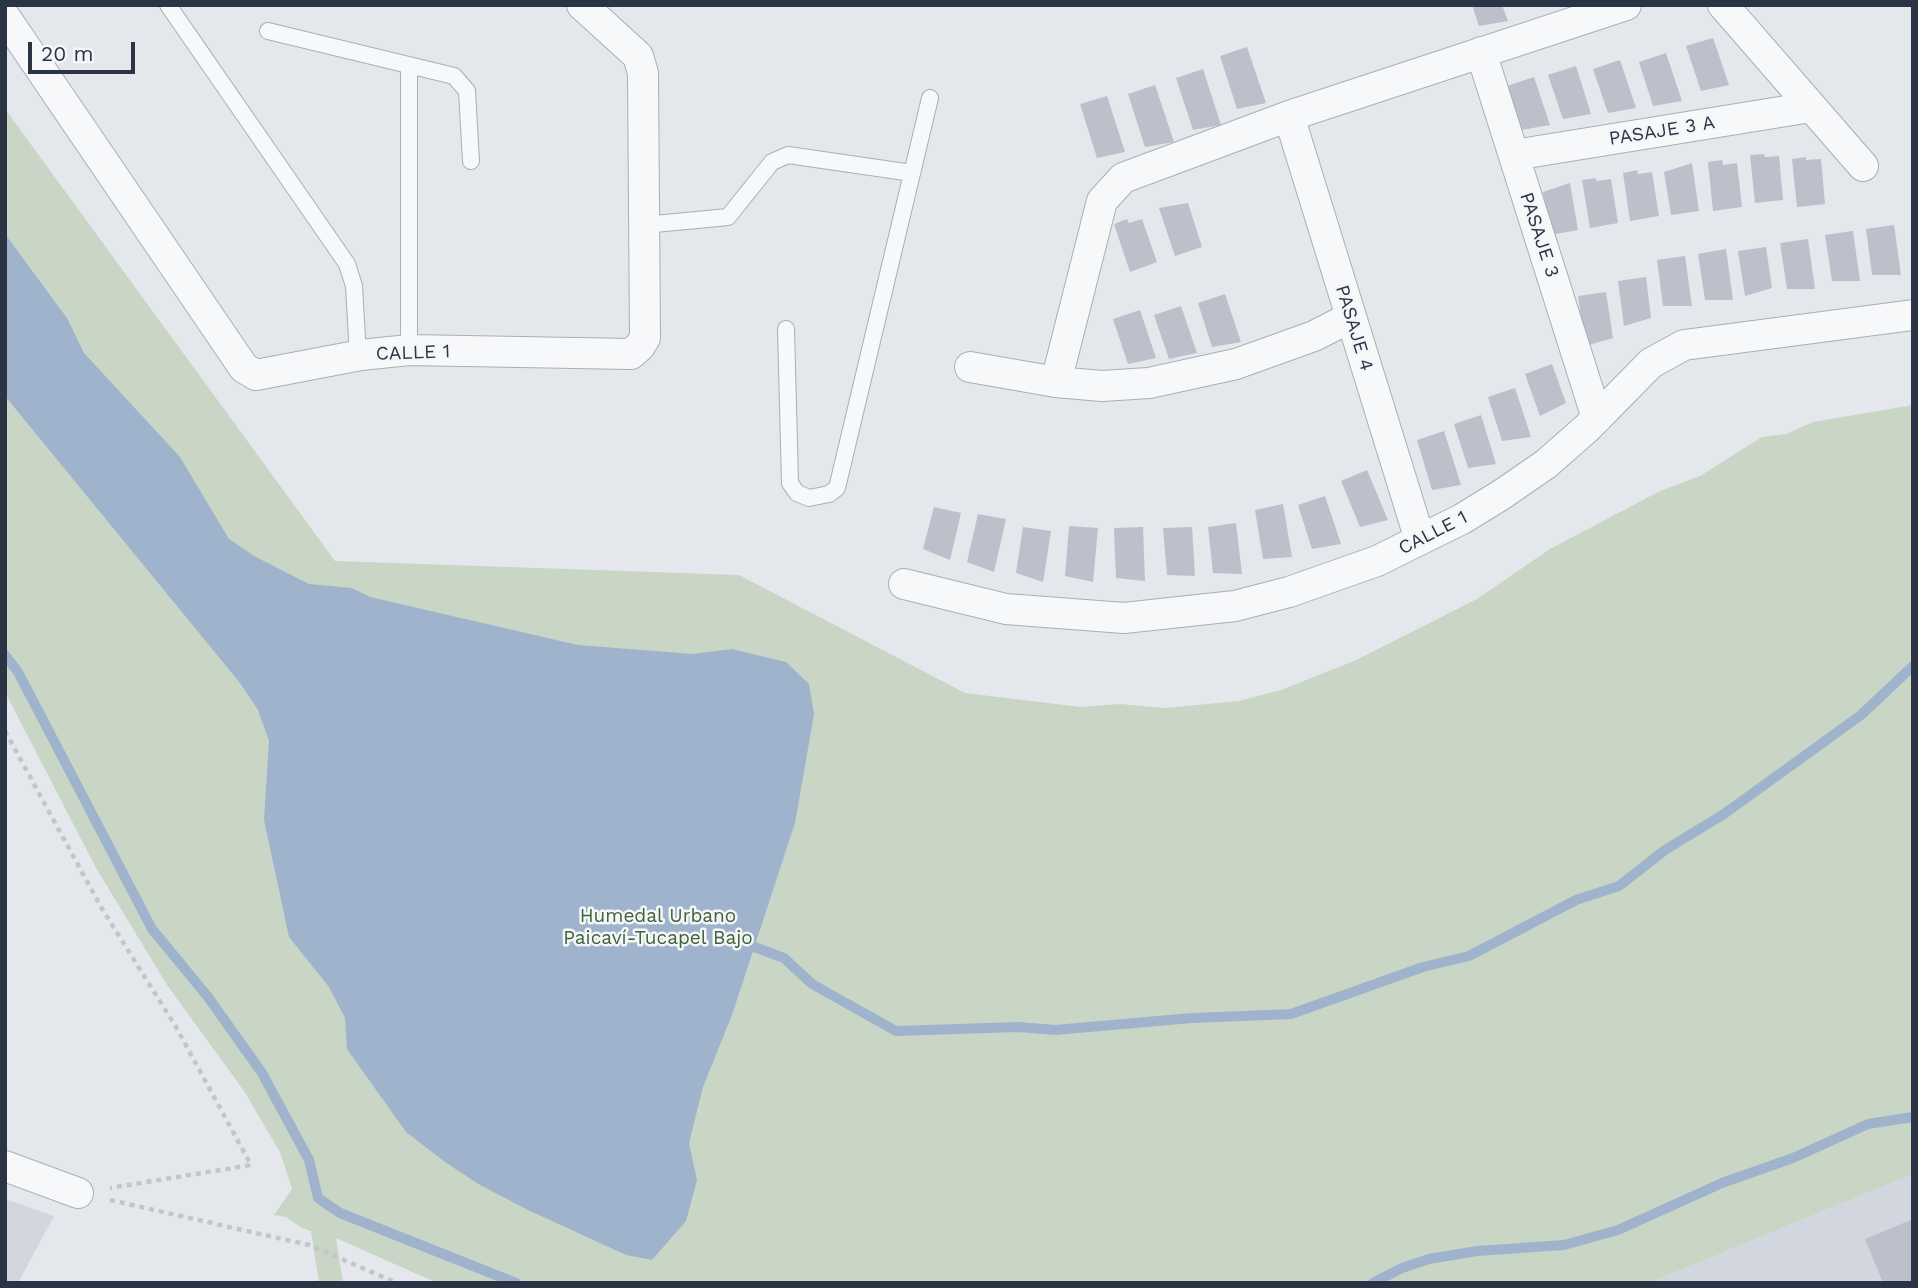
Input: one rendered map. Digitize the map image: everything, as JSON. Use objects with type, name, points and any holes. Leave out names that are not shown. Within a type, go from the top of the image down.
[{"type":"street","name":"CALLE 1","points":[[5,17],[249,373],[264,374],[358,356],[410,350],[631,354],[645,338],[643,73],[638,56],[582,5]]},
{"type":"street","points":[[1056,382],[1102,201],[1107,193],[1134,172],[1289,116],[1626,5]]},
{"type":"street","points":[[1723,5],[1863,166]]},
{"type":"street","name":"PASAJE 3","points":[[1481,52],[1597,418]]},
{"type":"street","name":"PASAJE 3 A","points":[[1514,155],[1811,107]]},
{"type":"street","name":"PASAJE 4","points":[[1289,116],[1420,540]]},
{"type":"street","name":"CALLE 1","points":[[904,584],[1006,609],[1065,616],[1124,618],[1235,606],[1289,593],[1367,565],[1420,540],[1512,487],[1546,464],[1597,418],[1637,375],[1684,345],[1913,315]]},
{"type":"street","points":[[970,367],[1056,382],[1114,385],[1193,375],[1275,351],[1351,317]]},
{"type":"street","points":[[5,1166],[78,1193]]},
{"type":"lane","points":[[169,5],[347,264],[354,286],[358,356]]},
{"type":"lane","points":[[268,31],[454,76],[467,91],[471,161]]},
{"type":"lane","points":[[409,65],[410,350]]},
{"type":"lane","points":[[786,329],[790,483],[797,493],[809,498],[829,494],[837,488],[930,98]]},
{"type":"lane","points":[[644,225],[728,217],[772,162],[788,155],[912,173]]},
{"type":"path","points":[[5,731],[101,906],[176,1027],[251,1165],[78,1193]]},
{"type":"path","points":[[78,1193],[309,1245],[397,1283]]},
{"type":"shaded area","points":[[1913,1174],[1913,1283],[1649,1283]]},
{"type":"shaded area","points":[[5,1199],[54,1216],[18,1283],[5,1283]]},
{"type":"green space","name":"Humedal Urbano Paicaví-Tucapel Bajo","points":[[5,109],[335,561],[739,575],[965,693],[1081,707],[1120,704],[1165,708],[1239,701],[1281,690],[1354,661],[1477,599],[1550,549],[1660,491],[1700,476],[1762,437],[1786,434],[1813,422],[1913,405],[1913,1174],[1649,1283],[437,1283],[336,1238],[343,1283],[319,1283],[311,1231],[286,1217],[274,1215],[292,1189],[280,1152],[244,1091],[167,985],[96,868],[5,692]]},
{"type":"water","points":[[5,234],[67,318],[84,353],[180,457],[229,539],[254,556],[309,584],[352,588],[370,597],[578,645],[693,654],[732,649],[786,662],[809,684],[814,714],[795,823],[732,1015],[703,1087],[689,1143],[697,1180],[686,1221],[652,1260],[626,1255],[528,1210],[480,1185],[445,1162],[406,1132],[347,1049],[345,1018],[329,987],[289,937],[264,820],[269,741],[258,710],[240,683],[5,396]]},
{"type":"building","points":[[1472,5],[1502,5],[1508,21],[1479,26]]},
{"type":"building","points":[[1713,38],[1729,85],[1701,91],[1686,46]]},
{"type":"building","points":[[1247,47],[1266,103],[1237,109],[1220,56]]},
{"type":"building","points":[[1666,53],[1682,101],[1653,106],[1639,62]]},
{"type":"building","points":[[1620,60],[1636,108],[1608,113],[1593,69]]},
{"type":"building","points":[[1576,66],[1591,114],[1563,119],[1548,75]]},
{"type":"building","points":[[1203,69],[1221,125],[1193,130],[1176,78]]},
{"type":"building","points":[[1534,77],[1550,125],[1521,130],[1507,86]]},
{"type":"building","points":[[1155,85],[1174,142],[1145,147],[1128,94]]},
{"type":"building","points":[[1107,96],[1125,152],[1097,158],[1080,104]]},
{"type":"building","points":[[1764,154],[1765,157],[1779,156],[1783,200],[1755,203],[1750,155]]},
{"type":"building","points":[[1806,157],[1806,160],[1821,159],[1825,204],[1797,207],[1792,159]]},
{"type":"building","points":[[1722,160],[1723,165],[1737,163],[1742,207],[1713,211],[1708,162]]},
{"type":"building","points":[[1692,163],[1699,211],[1671,215],[1664,172]]},
{"type":"building","points":[[1637,170],[1638,174],[1652,172],[1659,216],[1630,221],[1623,173]]},
{"type":"building","points":[[1596,178],[1596,181],[1611,179],[1618,223],[1590,228],[1582,180]]},
{"type":"building","points":[[1570,183],[1578,230],[1550,235],[1543,192]]},
{"type":"building","points":[[1188,203],[1202,247],[1175,256],[1159,208]]},
{"type":"building","points":[[1127,219],[1129,223],[1142,219],[1157,262],[1130,272],[1114,224]]},
{"type":"building","points":[[1894,225],[1901,275],[1872,275],[1866,229]]},
{"type":"building","points":[[1853,231],[1860,281],[1832,281],[1825,235]]},
{"type":"building","points":[[1808,239],[1815,289],[1787,289],[1780,243]]},
{"type":"building","points":[[1766,247],[1772,288],[1745,296],[1738,251]]},
{"type":"building","points":[[1726,249],[1733,300],[1705,300],[1698,254]]},
{"type":"building","points":[[1685,256],[1692,306],[1663,306],[1657,260]]},
{"type":"building","points":[[1646,277],[1651,318],[1624,326],[1618,281]]},
{"type":"building","points":[[1606,292],[1613,338],[1585,346],[1578,296]]},
{"type":"building","points":[[1225,294],[1241,342],[1212,347],[1198,303]]},
{"type":"building","points":[[1181,306],[1197,353],[1169,359],[1154,315]]},
{"type":"building","points":[[1140,310],[1156,358],[1128,364],[1113,319]]},
{"type":"building","points":[[1552,364],[1566,403],[1540,416],[1525,374]]},
{"type":"building","points":[[1515,388],[1531,437],[1502,441],[1488,397]]},
{"type":"building","points":[[1481,415],[1496,464],[1468,468],[1454,424]]},
{"type":"building","points":[[1444,431],[1461,485],[1432,490],[1417,440]]},
{"type":"building","points":[[1367,470],[1388,520],[1360,527],[1341,481]]},
{"type":"building","points":[[1325,496],[1341,544],[1312,549],[1298,505]]},
{"type":"building","points":[[1283,504],[1292,557],[1263,559],[1255,510]]},
{"type":"building","points":[[934,507],[961,513],[950,560],[923,549]]},
{"type":"building","points":[[978,514],[1006,519],[994,572],[967,562]]},
{"type":"building","points":[[1236,523],[1242,574],[1213,573],[1208,527]]},
{"type":"building","points":[[1069,526],[1098,528],[1093,582],[1065,576]]},
{"type":"building","points":[[1023,527],[1051,531],[1043,582],[1016,573]]},
{"type":"building","points":[[1143,527],[1145,581],[1116,578],[1114,528]]},
{"type":"building","points":[[1192,527],[1195,576],[1167,575],[1163,528]]},
{"type":"building","points":[[1913,1219],[1913,1283],[1883,1283],[1865,1239]]},
{"type":"waterway","points":[[5,655],[18,672],[152,929],[208,997],[262,1073],[309,1160],[318,1198],[340,1213],[516,1283]]},
{"type":"waterway","points":[[741,942],[784,958],[812,984],[896,1031],[1018,1027],[1055,1030],[1192,1018],[1291,1014],[1423,967],[1469,956],[1576,900],[1619,886],[1665,850],[1724,814],[1861,715],[1913,666]]},
{"type":"waterway","points":[[1373,1283],[1402,1268],[1429,1259],[1477,1251],[1564,1245],[1618,1230],[1722,1183],[1793,1158],[1868,1124],[1913,1117]]}]
